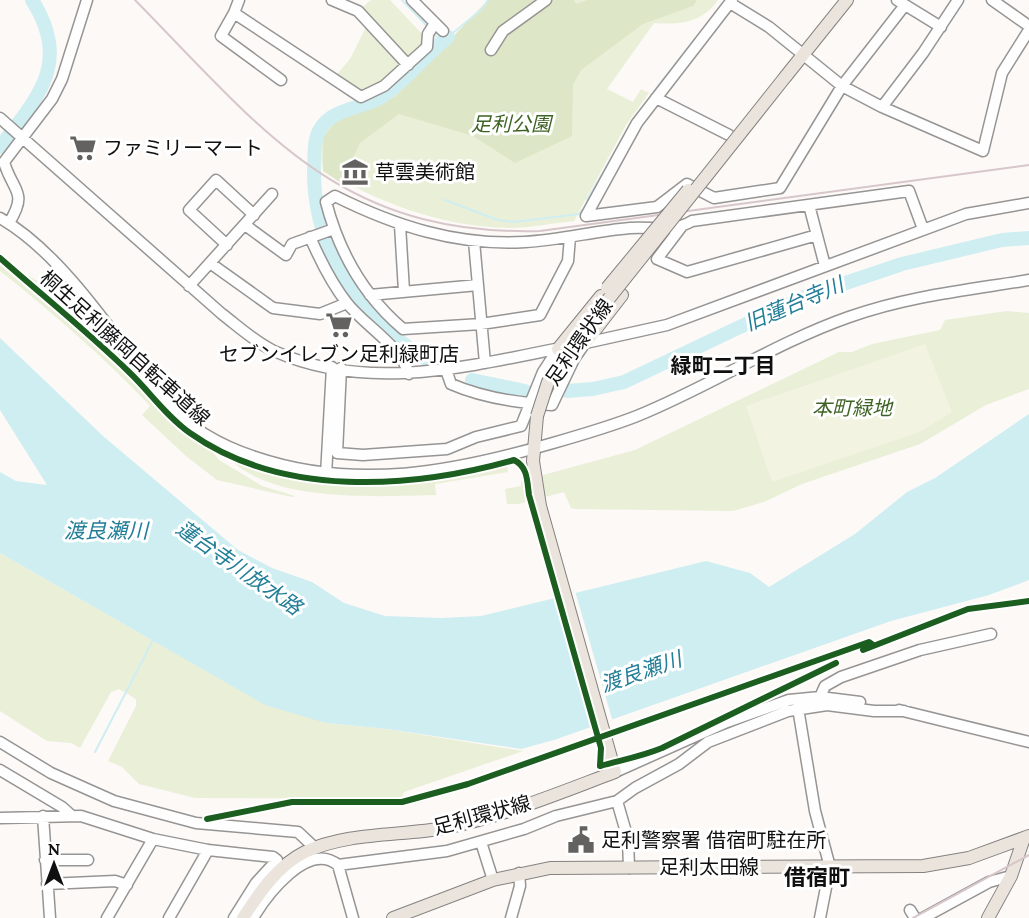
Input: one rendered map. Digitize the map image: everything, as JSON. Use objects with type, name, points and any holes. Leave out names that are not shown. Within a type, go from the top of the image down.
[{"type":"main road","name":"足利環状線","points":[[243,918],[275,874],[299,855],[315,848],[348,840],[445,828],[491,816],[615,772],[540,506],[533,455],[537,416],[548,382],[564,356],[846,0]]},
{"type":"main road","points":[[585,343],[696,201],[705,178]]},
{"type":"main road","points":[[558,349],[676,201],[705,178]]},
{"type":"main road","points":[[988,918],[1011,876],[1027,837]]},
{"type":"main road","name":"足利太田線","points":[[393,918],[493,880],[519,873],[565,867],[905,867],[969,858],[1027,837]]},
{"type":"street","points":[[87,0],[62,79],[52,99],[20,136],[4,162],[18,188],[20,199],[5,221],[58,264],[166,403],[187,423],[229,448],[285,467],[326,475],[366,476],[414,473],[533,455],[637,416],[796,339],[868,310],[914,297],[1029,280]]},
{"type":"street","points":[[239,0],[221,36],[281,80]]},
{"type":"street","points":[[332,0],[357,11],[408,65]]},
{"type":"street","points":[[234,13],[361,98],[384,86],[408,65],[427,47],[428,34],[439,27],[412,0]]},
{"type":"street","points":[[490,50],[503,31],[546,0]]},
{"type":"street","points":[[882,107],[958,0]]},
{"type":"street","points":[[941,27],[901,3],[842,86],[780,188],[714,198],[687,184],[657,207],[586,216],[621,147],[731,1],[804,53],[842,86],[882,107],[983,151],[1002,73],[1029,28],[992,0]]},
{"type":"street","points":[[657,98],[729,135]]},
{"type":"street","points":[[2,120],[189,286],[257,342],[296,360],[336,368],[409,374],[485,363],[667,325],[923,229],[980,210],[1029,203]]},
{"type":"street","points":[[227,245],[189,210],[209,187],[216,180],[254,215]]},
{"type":"street","points":[[570,237],[568,261],[540,315],[481,324],[403,329],[384,313],[370,295],[340,247],[331,230],[326,202],[335,196],[400,225],[474,241],[525,242],[631,228],[655,230],[682,226],[693,220],[909,191],[923,229]]},
{"type":"street","points":[[189,286],[272,194]]},
{"type":"street","points":[[808,205],[825,266]]},
{"type":"street","points":[[245,225],[286,255],[292,244],[331,230]]},
{"type":"street","points":[[400,225],[404,291]]},
{"type":"street","points":[[682,226],[657,259],[687,272],[817,235]]},
{"type":"street","points":[[313,236],[320,262],[347,303],[401,357],[409,374]]},
{"type":"street","points":[[474,241],[485,363]]},
{"type":"street","points":[[210,263],[273,308],[320,314],[347,303]]},
{"type":"street","points":[[370,295],[478,285]]},
{"type":"street","points":[[446,370],[447,381],[461,388],[528,404],[552,405],[574,359],[585,343]]},
{"type":"street","points":[[336,368],[335,449],[339,454],[402,454],[447,449],[476,437],[522,426],[528,404],[546,365],[558,349]]},
{"type":"street","points":[[326,475],[336,368]]},
{"type":"street","points":[[820,697],[825,687],[841,677],[920,650],[991,634]]},
{"type":"street","points":[[615,772],[774,705],[800,698],[820,697],[904,711],[1029,742]]},
{"type":"street","points":[[253,918],[275,887],[301,865],[327,860],[338,865],[419,856],[481,842],[556,816],[617,801],[635,788],[679,764],[708,742],[798,708],[827,705],[874,711],[904,711]]},
{"type":"street","points":[[798,708],[815,811],[830,867],[820,918]]},
{"type":"street","points":[[0,742],[51,772],[114,801],[196,823],[298,832],[315,848]]},
{"type":"street","points":[[0,770],[62,807],[71,815]]},
{"type":"street","points":[[617,801],[628,839],[629,868]]},
{"type":"street","points":[[43,816],[50,918]]},
{"type":"street","points":[[0,818],[84,816],[153,839],[208,850],[270,855],[277,860],[256,883],[234,918]]},
{"type":"street","points":[[106,918],[153,839]]},
{"type":"street","points":[[481,842],[493,880]]},
{"type":"street","points":[[169,918],[208,850]]},
{"type":"street","points":[[45,860],[88,860]]},
{"type":"street","points":[[338,865],[353,918]]},
{"type":"street","points":[[511,918],[520,886],[519,873]]},
{"type":"street","points":[[923,918],[989,882],[1011,876]]},
{"type":"street","points":[[47,884],[115,881],[127,885]]},
{"type":"green space","name":"足利公園","points":[[371,0],[390,0],[439,52],[484,11],[513,0],[718,0],[705,14],[690,21],[654,23],[607,89],[633,102],[641,89],[649,93],[626,125],[574,221],[510,228],[460,223],[413,211],[367,193],[323,171],[322,153],[326,130],[341,117],[380,104],[333,79],[350,59],[368,23],[358,11]]},
{"type":"green space","points":[[488,0],[574,0],[576,4],[587,0],[697,0],[693,6],[643,24],[581,70],[573,85],[572,136],[515,163],[473,136],[399,114],[360,143],[341,183],[323,171],[323,138],[339,117],[396,96]]},
{"type":"green space","points":[[0,263],[60,312],[128,375],[163,413],[210,448],[219,460],[262,486],[295,496],[217,480],[186,456],[142,415],[150,406],[133,388],[78,336],[0,271]]},
{"type":"green space","points":[[20,270],[73,304],[90,312],[136,373],[134,375],[91,330]]},
{"type":"green space","name":"本町緑地","points":[[1007,311],[1029,313],[1029,389],[986,405],[920,444],[802,484],[764,502],[733,511],[576,509],[571,508],[564,492],[518,504],[507,504],[505,489],[521,486],[521,481],[635,450],[839,352],[852,352],[872,344],[940,330],[945,320]]},
{"type":"green space","points":[[925,344],[952,412],[920,432],[772,482],[746,406]]},
{"type":"green space","points":[[228,457],[289,477],[350,484],[429,479],[507,465],[508,472],[435,484],[436,495],[356,496],[297,490],[270,483],[247,472]]},
{"type":"green space","points":[[0,553],[152,640],[326,723],[387,729],[523,751],[404,792],[401,799],[195,798],[139,784],[122,767],[108,761],[136,706],[136,699],[119,689],[111,692],[80,748],[71,743],[47,741],[0,711]]},
{"type":"water","name":"渡良瀬川","points":[[0,338],[103,436],[238,550],[272,568],[312,582],[344,603],[385,616],[442,618],[481,616],[706,561],[750,573],[769,587],[855,534],[907,492],[935,478],[1029,414],[1029,580],[989,595],[891,621],[554,740],[521,749],[387,729],[326,723],[265,705],[0,553],[0,472],[16,481],[47,485],[0,410]]},
{"type":"pier","points":[[575,591],[613,722],[594,729],[556,595]]},
{"type":"waterway","name":"蓮台寺川放水路","points":[[0,147],[37,95],[45,78],[49,61],[49,43],[44,22],[32,0]]},
{"type":"waterway","points":[[402,0],[429,28]]},
{"type":"waterway","name":"旧蓮台寺川","points":[[448,37],[482,9],[488,0]]},
{"type":"waterway","points":[[433,32],[441,42]]},
{"type":"waterway","name":"旧蓮台寺川","points":[[424,358],[379,322],[344,278],[331,253],[322,226],[316,198],[315,149],[320,129],[333,116],[383,96],[448,37]]},
{"type":"waterway","points":[[654,91],[694,40]]},
{"type":"waterway","points":[[587,200],[628,129]]},
{"type":"waterway","points":[[445,200],[498,220],[514,222],[579,214],[582,210]]},
{"type":"waterway","name":"旧蓮台寺川","points":[[567,391],[593,389],[624,382],[801,298],[902,264],[1002,240],[1029,238]]},
{"type":"waterway","name":"旧蓮台寺川","points":[[472,380],[525,391]]},
{"type":"waterway","points":[[95,752],[153,640]]},
{"type":"railway","points":[[135,0],[224,92],[267,132],[310,166],[358,195],[410,215],[470,228],[540,231],[1029,165]]},
{"type":"railway","points":[[913,918],[1029,855]]},
{"type":"cycle path","name":"桐生足利藤岡自転車道線","points":[[0,258],[82,328],[181,426],[226,454],[265,469],[306,478],[348,482],[433,477],[514,460],[519,463],[526,475],[529,495],[601,748],[600,766]]},
{"type":"cycle path","points":[[863,650],[968,609],[1029,601]]},
{"type":"cycle path","points":[[207,819],[292,802],[402,802],[468,784],[869,642],[873,645]]},
{"type":"cycle path","points":[[600,766],[662,748],[836,663]]},
{"type":"place","name":"ファミリーマート","points":[[83,148]]},
{"type":"place","name":"草雲美術館","points":[[355,172]]},
{"type":"place","name":"セブンイレブン足利緑町店","points":[[339,325]]},
{"type":"place","name":"足利警察署 借宿町駐在所","points":[[581,840]]},
{"type":"district","name":"緑町二丁目","points":[[723,366]]},
{"type":"district","name":"借宿町","points":[[817,877]]}]
